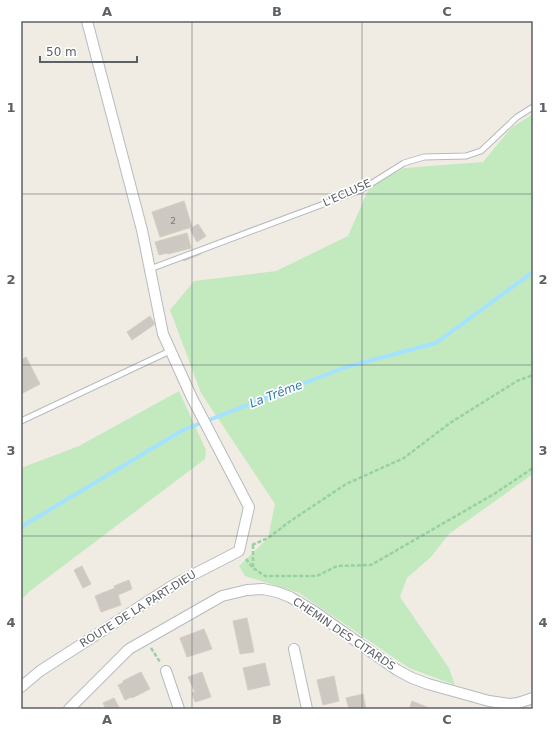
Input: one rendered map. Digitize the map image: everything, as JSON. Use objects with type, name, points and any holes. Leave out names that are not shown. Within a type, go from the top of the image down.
[{"type":"street","points":[[87,21],[142,230],[163,334],[192,398],[249,507],[239,551]]},
{"type":"street","name":"ROUTE DE LA PART-DIEU","points":[[21,687],[40,671],[174,584],[239,551]]},
{"type":"street","name":"CHEMIN DES CITARDS","points":[[69,709],[129,650],[145,640],[222,596],[247,590],[263,589],[290,597],[315,612],[397,670],[412,678],[428,684],[501,704],[518,703],[533,698]]},
{"type":"street","points":[[294,650],[307,709]]},
{"type":"street","points":[[166,671],[179,709]]},
{"type":"lane","name":"L'ECLUSE","points":[[150,269],[361,190],[404,163],[424,157],[466,156],[481,151],[517,117],[533,107]]},
{"type":"lane","points":[[21,421],[170,351]]},
{"type":"path","points":[[533,375],[517,381],[450,423],[404,458],[346,484],[289,522],[268,538],[239,551],[253,568],[265,576],[317,576],[337,566],[371,565],[476,505],[533,468]]},
{"type":"path","points":[[253,545],[253,568]]},
{"type":"path","points":[[145,640],[166,671]]},
{"type":"green space","points":[[533,114],[533,474],[449,534],[431,557],[407,578],[400,597],[449,668],[455,685],[409,668],[299,593],[245,576],[239,566],[268,538],[275,504],[201,393],[170,310],[194,281],[276,271],[348,236],[370,186],[404,168],[483,162],[511,128]]},
{"type":"green space","points":[[179,391],[206,450],[205,459],[30,591],[21,600],[21,468],[79,446]]},
{"type":"building","points":[[184,201],[192,227],[160,237],[152,212]]},
{"type":"building","points":[[198,224],[206,236],[197,242],[190,229]]},
{"type":"building","points":[[187,233],[191,248],[159,255],[155,242]]},
{"type":"building","points":[[200,252],[201,254],[184,261],[183,259]]},
{"type":"building","points":[[150,316],[155,324],[132,340],[127,332]]},
{"type":"building","points":[[26,357],[40,384],[21,394],[21,360]]},
{"type":"building","points":[[82,566],[91,584],[83,588],[74,570]]},
{"type":"building","points":[[129,580],[132,589],[118,595],[121,605],[101,612],[95,596],[115,588],[114,586]]},
{"type":"building","points":[[247,618],[254,652],[240,654],[233,621]]},
{"type":"building","points":[[204,629],[212,649],[187,657],[180,638]]},
{"type":"building","points":[[265,663],[270,685],[248,690],[243,668]]},
{"type":"building","points":[[141,672],[150,689],[125,700],[118,685]]},
{"type":"building","points":[[202,672],[211,697],[195,702],[192,693],[195,692],[188,677]]},
{"type":"building","points":[[334,676],[339,701],[323,705],[317,680]]},
{"type":"building","points":[[363,694],[366,709],[349,709],[346,698]]},
{"type":"building","points":[[114,698],[120,709],[106,709],[103,703]]},
{"type":"building","points":[[412,701],[429,708],[429,709],[409,709]]},
{"type":"waterway","name":"La Trême","points":[[21,527],[183,430],[346,367],[436,343],[533,272]]}]
